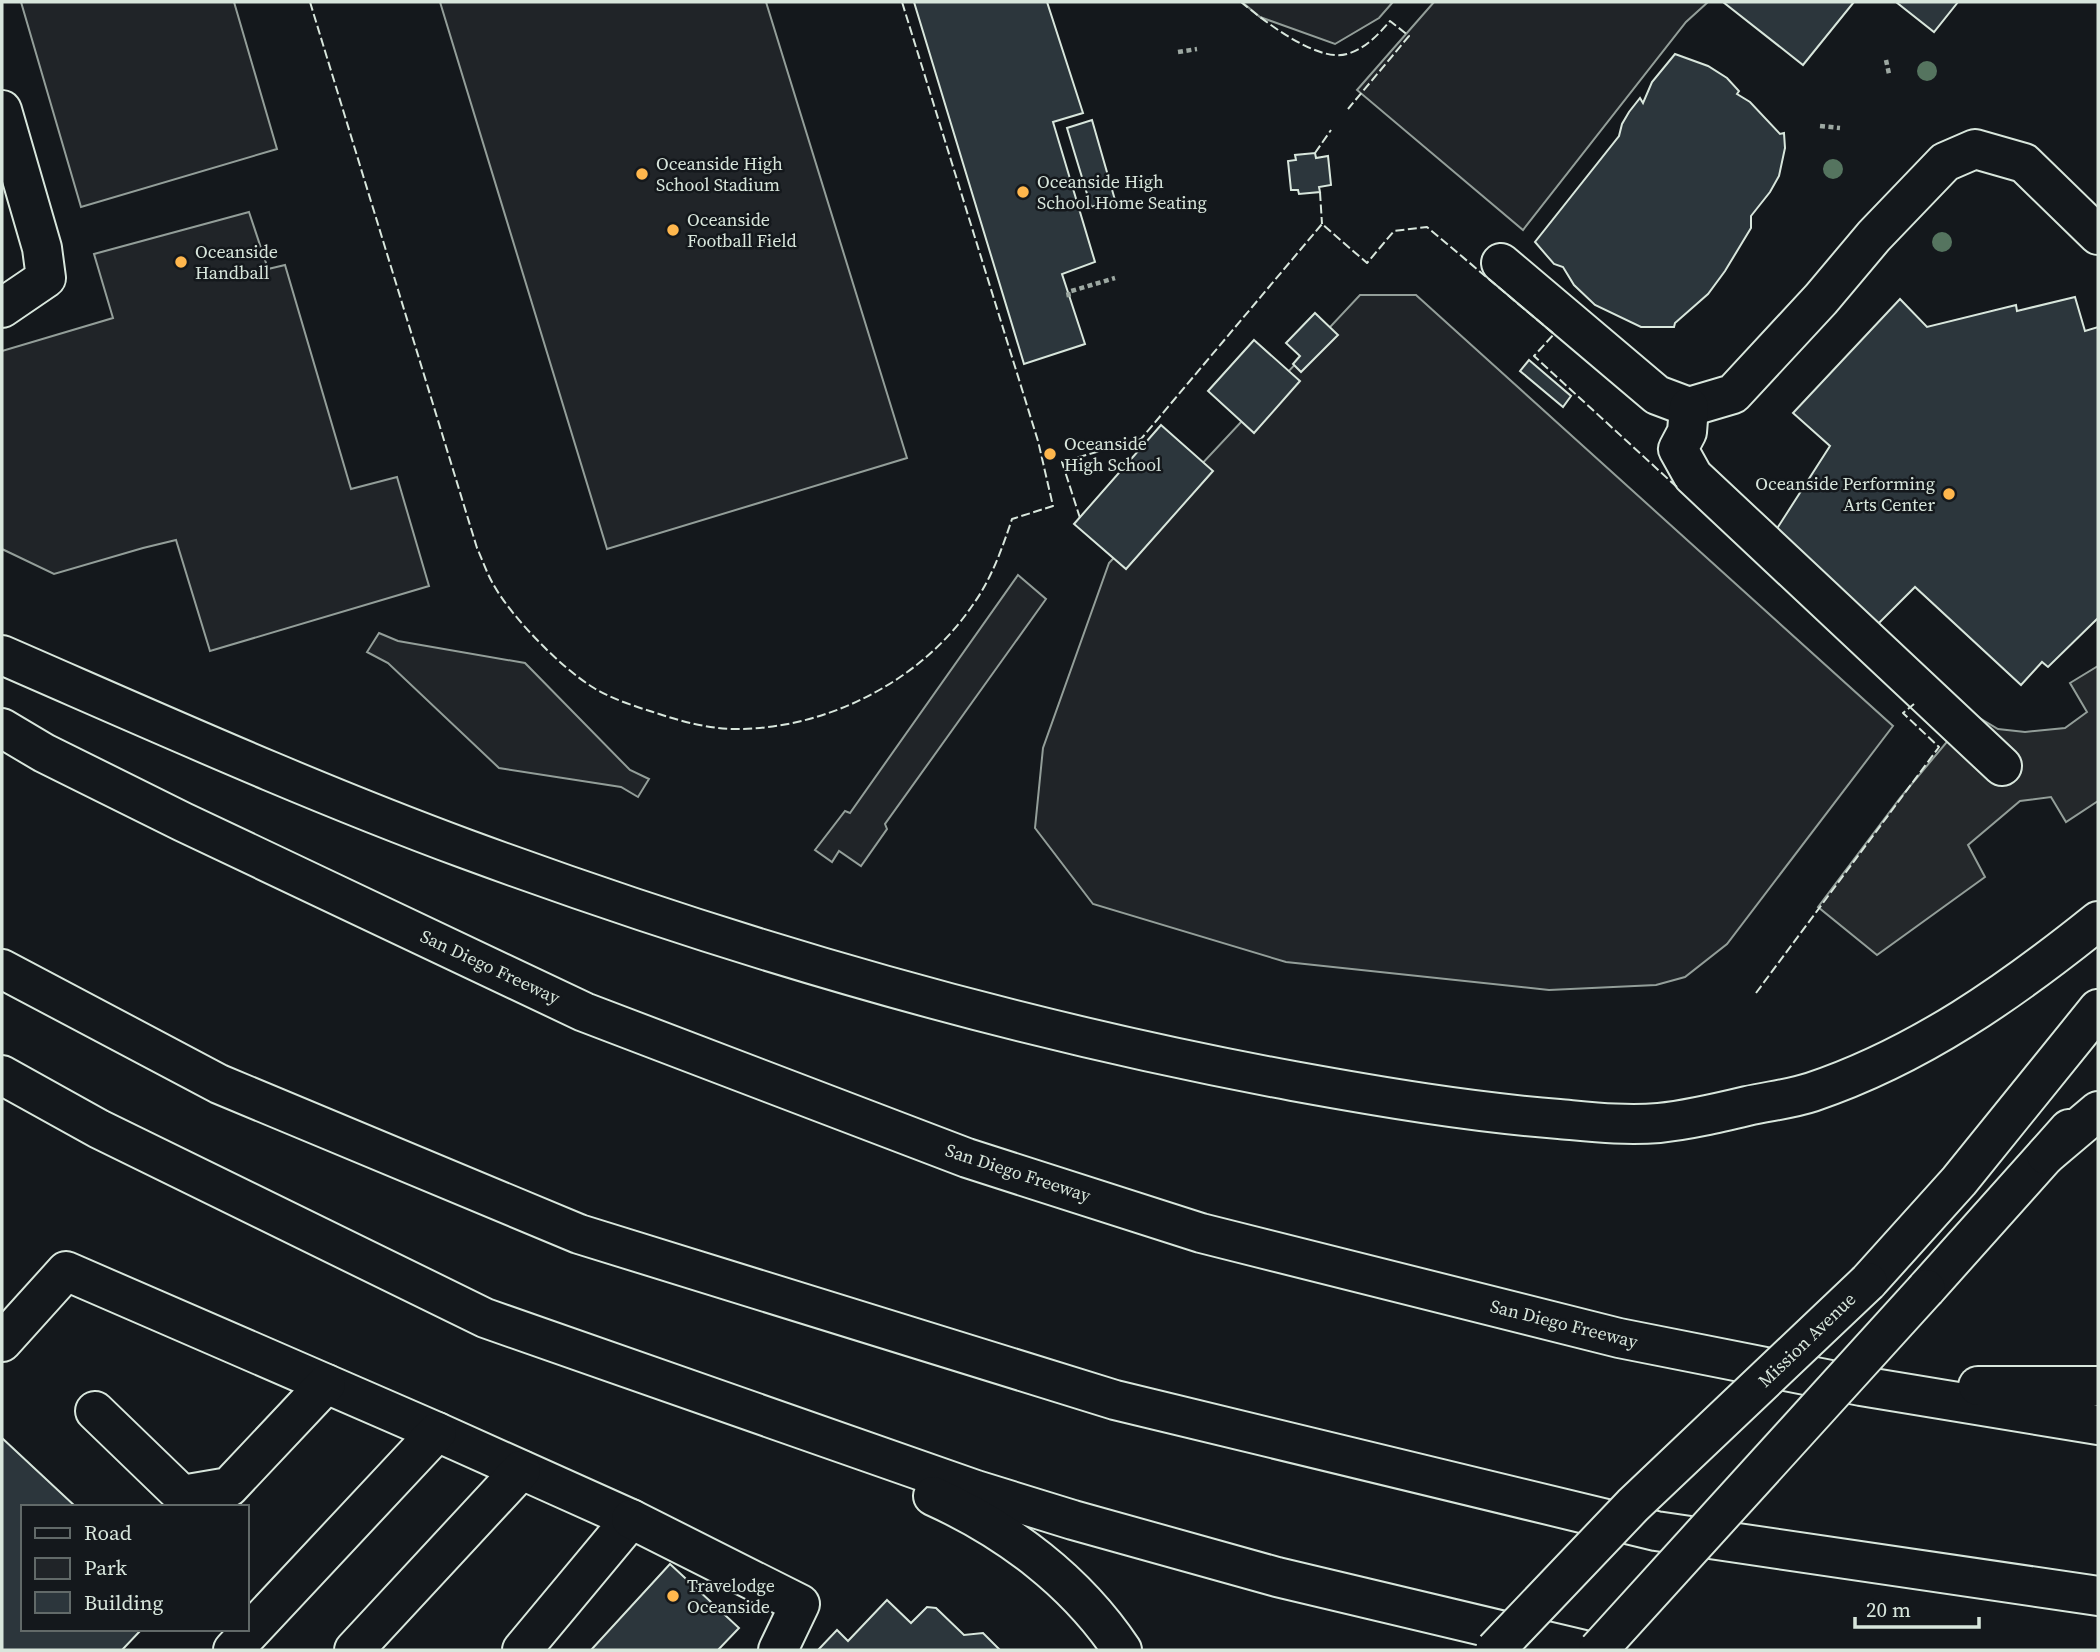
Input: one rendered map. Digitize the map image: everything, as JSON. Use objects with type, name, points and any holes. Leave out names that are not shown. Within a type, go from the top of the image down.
[{"type":"main road","points":[[2,110],[42,248],[46,278],[2,308]]},
{"type":"main road","points":[[1501,262],[1657,395],[1689,407],[1733,394],[1821,299],[1874,236],[1945,162],[1965,153],[1975,149],[2024,163],[2098,235]]},
{"type":"main road","points":[[1689,407],[1687,432],[1678,449],[1693,477],[2002,766]]},
{"type":"main road","points":[[2,655],[276,773],[426,834],[577,888],[776,954],[972,1010],[1134,1049],[1378,1096],[1507,1115],[1611,1124],[1658,1123],[1808,1094],[1908,1053],[2013,987],[2098,921]]},
{"type":"main road","name":"San Diego Freeway","points":[[2,728],[44,753],[184,822],[584,1012],[967,1158],[1214,1237],[1619,1338],[1861,1386],[2098,1425]]},
{"type":"main road","points":[[2,968],[219,1084],[579,1234],[1115,1400],[1656,1531],[2098,1596]]},
{"type":"main road","name":"Mission Avenue","points":[[1494,1650],[1633,1505],[1868,1282],[1959,1181],[2098,1009]]},
{"type":"main road","points":[[2,1075],[99,1129],[485,1318],[976,1490],[1073,1520],[1277,1577],[1584,1650]]},
{"type":"main road","points":[[1598,1650],[2098,1095]]},
{"type":"main road","points":[[2046,1155],[2098,1111]]},
{"type":"main road","points":[[2,1342],[66,1271],[521,1470],[631,1520],[800,1604],[779,1650]]},
{"type":"main road","points":[[95,1411],[182,1494],[229,1487],[326,1384]]},
{"type":"main road","points":[[1861,1386],[2098,1386]]},
{"type":"main road","points":[[741,1408],[966,1511],[1029,1552],[1055,1573],[1083,1600],[1122,1650]]},
{"type":"main road","points":[[233,1650],[437,1432]]},
{"type":"main road","points":[[354,1650],[521,1470]]},
{"type":"main road","points":[[522,1650],[631,1520]]},
{"type":"path","points":[[1178,52],[1197,49]]},
{"type":"path","points":[[1886,60],[1889,74]]},
{"type":"path","points":[[1819,126],[1840,128]]},
{"type":"path","points":[[1069,297],[1068,292],[1115,278]]},
{"type":"green space","points":[[21,2],[234,2],[277,149],[81,207]]},
{"type":"green space","name":"Oceanside Football Field","points":[[440,2],[766,2],[907,458],[607,549]]},
{"type":"green space","points":[[1242,2],[1393,2],[1379,18],[1335,44],[1260,17]]},
{"type":"green space","points":[[1434,2],[1708,2],[1686,22],[1523,230],[1357,90]]},
{"type":"green space","points":[[249,212],[268,269],[285,265],[351,489],[397,477],[429,586],[210,651],[176,540],[54,574],[2,549],[2,351],[113,318],[94,254]]},
{"type":"green space","points":[[1360,295],[1416,295],[1893,726],[1727,944],[1685,977],[1656,985],[1549,990],[1286,962],[1093,904],[1035,828],[1043,748],[1109,563]]},
{"type":"green space","points":[[1018,575],[1046,599],[885,824],[887,829],[861,866],[839,851],[832,862],[815,850],[845,811],[850,813]]},
{"type":"green space","points":[[379,633],[398,641],[525,663],[630,770],[649,779],[638,797],[621,787],[499,768],[388,663],[367,652]]},
{"type":"shaded area","points":[[2098,666],[2098,801],[2066,822],[2051,797],[2020,801],[1968,845],[1985,877],[1877,955],[1818,907],[1900,798],[1971,713],[1998,729],[2025,732],[2065,728],[2087,712],[2070,683]]},
{"type":"building","name":"Oceanside High School Home Seating","points":[[914,2],[1047,2],[1083,113],[1053,122],[1095,262],[1062,274],[1085,344],[1024,364]]},
{"type":"building","points":[[1723,2],[1854,2],[1803,65]]},
{"type":"building","points":[[1896,2],[1958,2],[1934,32]]},
{"type":"building","points":[[1675,54],[1708,66],[1727,78],[1739,91],[1737,94],[1750,102],[1780,134],[1784,133],[1785,148],[1779,176],[1751,216],[1751,228],[1708,294],[1675,323],[1674,327],[1641,327],[1595,305],[1574,285],[1563,267],[1554,264],[1535,242],[1619,136],[1629,112],[1640,98],[1643,103],[1652,82]]},
{"type":"building","points":[[1092,120],[1115,200],[1091,207],[1067,128]]},
{"type":"building","points":[[1315,153],[1316,158],[1328,156],[1331,185],[1319,187],[1320,192],[1299,194],[1298,190],[1291,190],[1288,161],[1296,160],[1295,155]]},
{"type":"building","name":"Oceanside Performing Arts Center","points":[[2075,297],[2085,331],[2098,327],[2098,618],[2048,667],[2042,662],[2021,685],[1915,587],[1873,629],[1769,541],[1830,446],[1793,413],[1900,299],[1927,327],[2016,305],[2017,311]]},
{"type":"building","points":[[1315,313],[1338,335],[1301,372],[1293,364],[1300,356],[1286,343]]},
{"type":"building","points":[[1254,340],[1300,381],[1254,433],[1208,391]]},
{"type":"building","points":[[1529,360],[1571,396],[1563,407],[1520,371]]},
{"type":"building","points":[[1161,425],[1213,471],[1126,569],[1074,524]]},
{"type":"building","points":[[2,1438],[74,1505],[21,1505],[21,1631],[140,1631],[122,1650],[2,1650]]},
{"type":"building","name":"Travelodge Oceanside","points":[[670,1564],[739,1628],[718,1650],[591,1650]]},
{"type":"building","points":[[887,1600],[911,1623],[927,1607],[936,1608],[964,1635],[983,1633],[1000,1650],[818,1650],[837,1630],[848,1641]]},
{"type":"fence","points":[[310,2],[477,548],[492,582],[511,610],[537,640],[594,688],[623,702],[673,718],[726,729],[770,727],[804,720],[869,696],[899,678],[951,633],[972,606],[990,575],[1012,519],[1053,506],[1038,441],[902,2]]},
{"type":"fence","points":[[1241,2],[1291,38],[1321,52],[1335,55],[1360,49],[1390,21],[1409,36],[1348,109]]},
{"type":"fence","points":[[1315,153],[1331,130]]},
{"type":"fence","points":[[1320,192],[1322,224]]},
{"type":"fence","points":[[1080,518],[1062,462],[1141,439],[1322,224],[1367,263],[1394,231],[1427,227],[1554,334],[1534,356],[1679,489]]},
{"type":"fence","points":[[1756,993],[1939,747],[1903,713],[1914,704]]},
{"type":"place","name":"Oceanside High School Stadium","points":[[642,174]]},
{"type":"place","name":"Oceanside High School Home Seating","points":[[1023,192]]},
{"type":"place","name":"Oceanside Football Field","points":[[673,230]]},
{"type":"place","name":"Oceanside Handball","points":[[181,262]]},
{"type":"place","name":"Oceanside High School","points":[[1050,454]]},
{"type":"place","name":"Oceanside Performing Arts Center","points":[[1949,494]]},
{"type":"place","name":"Travelodge Oceanside","points":[[673,1596]]}]
